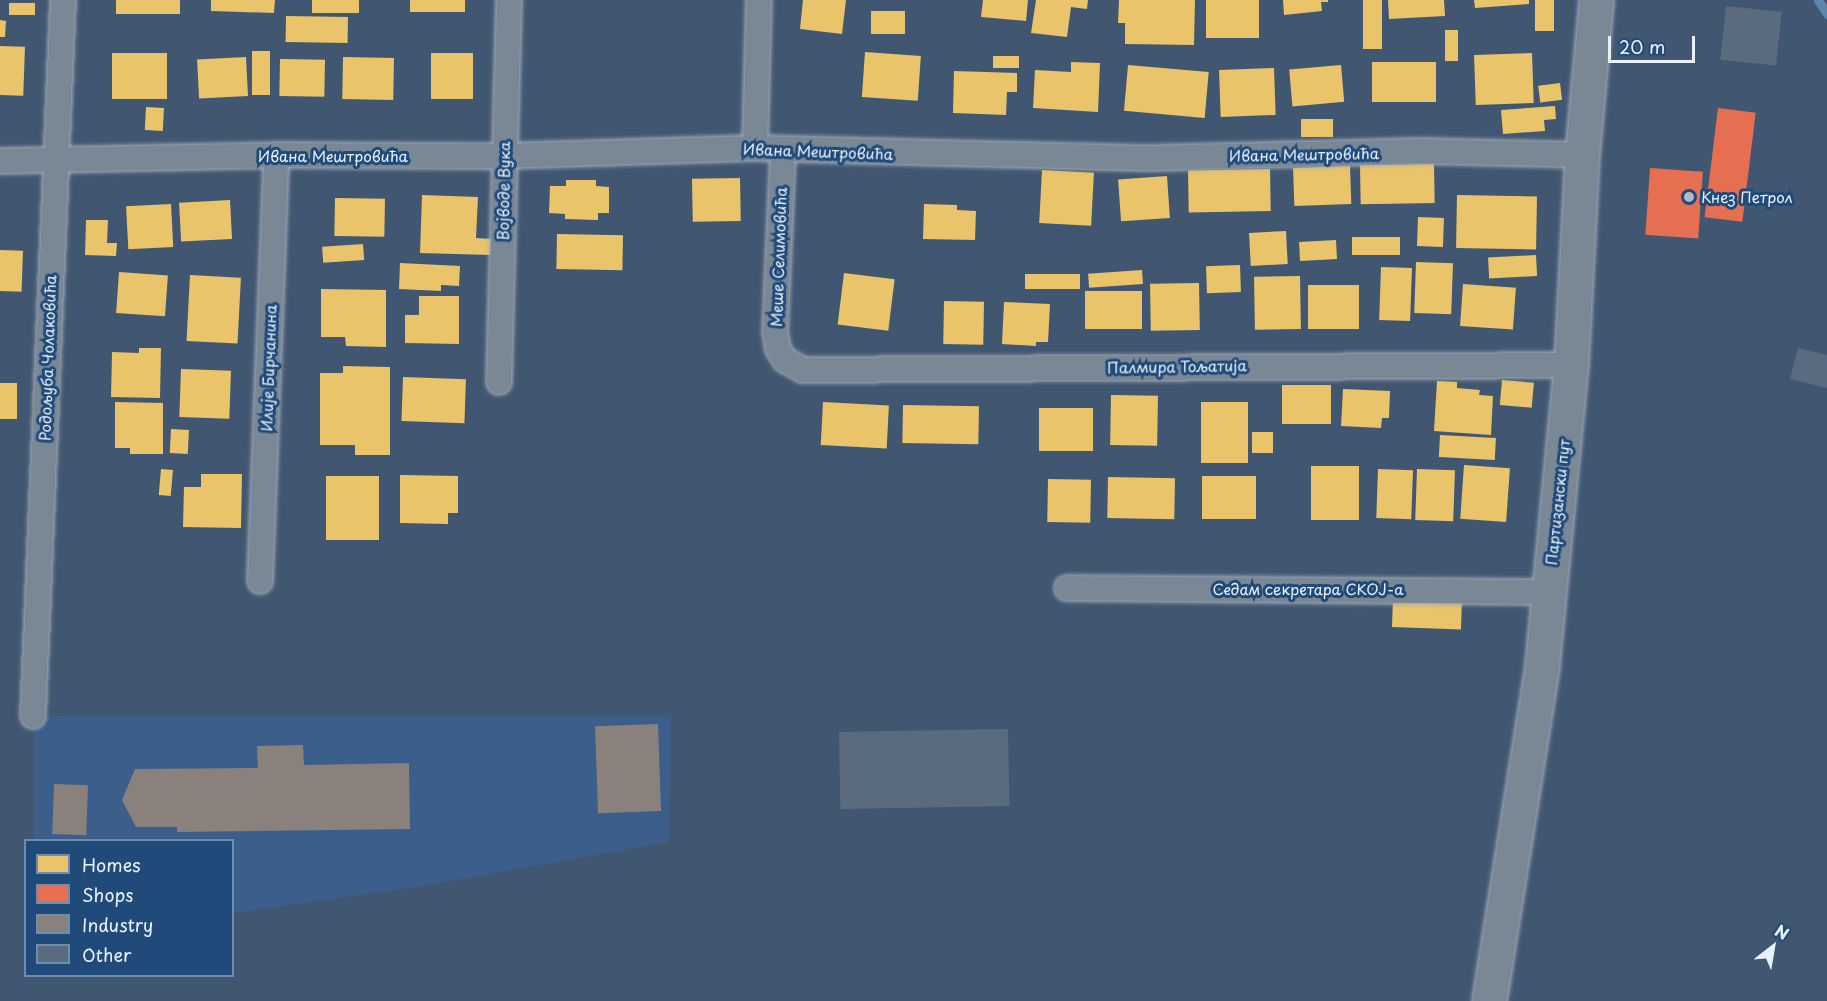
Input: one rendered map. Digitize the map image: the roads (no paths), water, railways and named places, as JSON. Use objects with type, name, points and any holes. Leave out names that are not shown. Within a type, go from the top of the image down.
[{"type":"main road","name":"Партизански пут","points":[[1489,1001],[1536,705],[1571,364],[1582,155],[1596,0]]},
{"type":"street","name":"Родољуба Чолаковића","points":[[33,716],[63,0]]},
{"type":"street","name":"Војводе Вука","points":[[499,382],[509,0]]},
{"type":"street","points":[[755,148],[759,0]]},
{"type":"street","name":"Ивана Мештровића","points":[[0,161],[276,155],[504,156],[755,148],[783,151],[1150,158],[1421,151],[1582,155]]},
{"type":"street","name":"Меше Селимовића","points":[[783,151],[773,307],[778,349],[785,360]]},
{"type":"street","name":"Илије Бирчанина","points":[[260,581],[276,155]]},
{"type":"street","name":"Палмира Тољатија","points":[[785,360],[802,370],[959,371],[1226,365],[1571,364]]},
{"type":"street","name":"Седам секретара СКОЈ-а","points":[[1067,588],[1548,592]]},
{"type":"waterway","points":[[1818,0],[1827,14]]},
{"type":"place","name":"Кнез Петрол","points":[[1689,197]]}]
